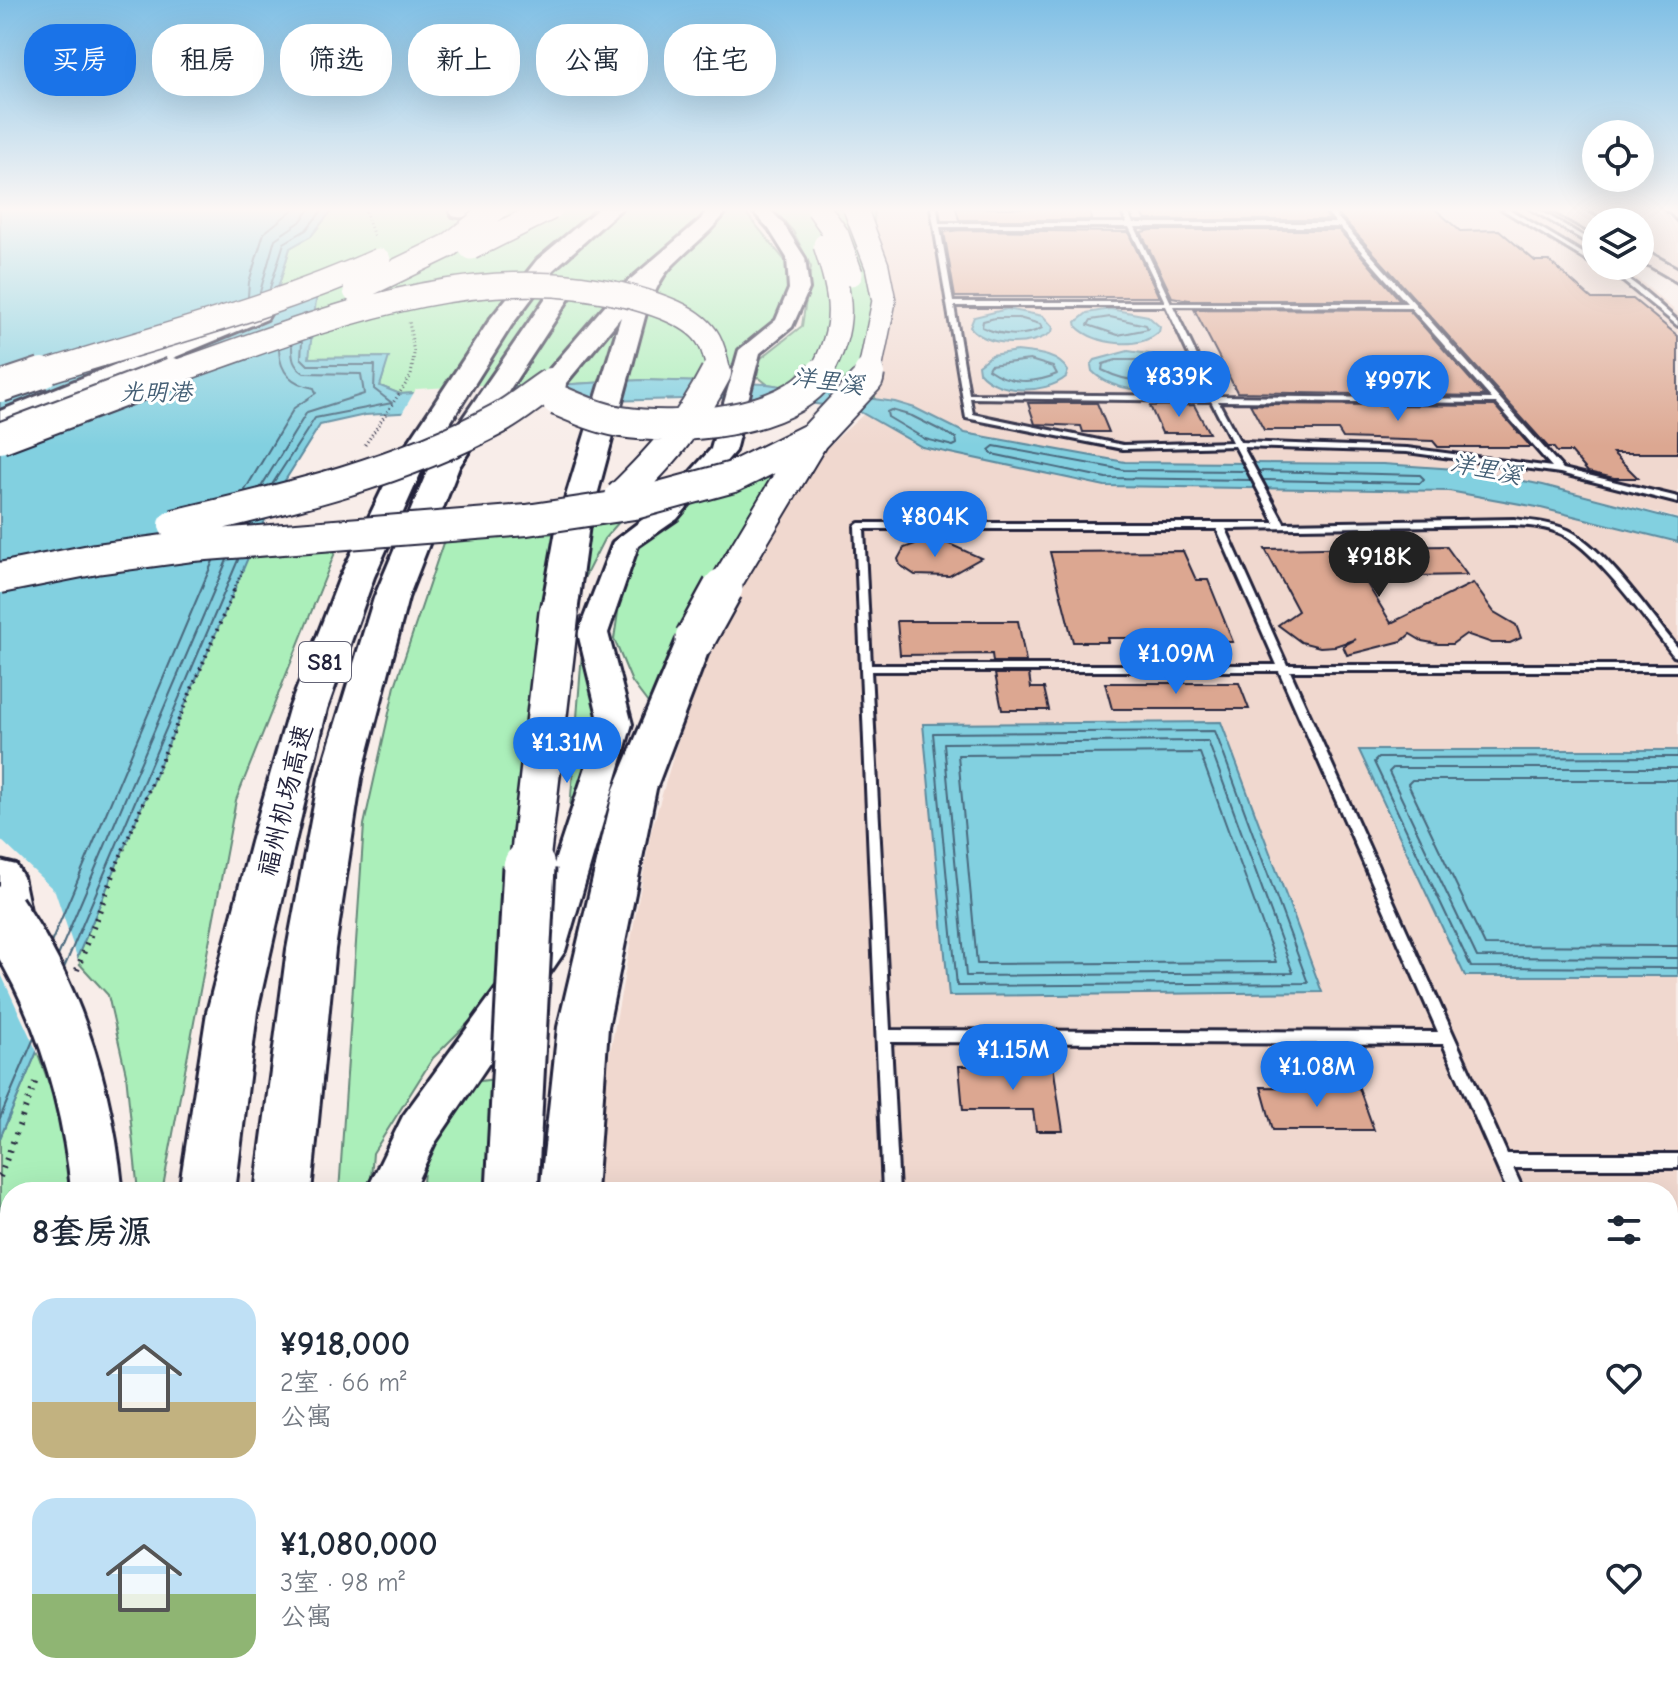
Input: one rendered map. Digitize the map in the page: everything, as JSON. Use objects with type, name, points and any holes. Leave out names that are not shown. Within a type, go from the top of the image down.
[{"type":"highway","points":[[0,387],[231,318],[315,287]]},
{"type":"highway","points":[[0,421],[319,287]]},
{"type":"highway","points":[[276,324],[360,287]]},
{"type":"highway","points":[[0,438],[372,287]]},
{"type":"highway","points":[[37,422],[289,333],[433,292],[478,287]]},
{"type":"highway","name":"福州机场高速","points":[[208,1182],[232,1012],[273,842],[314,694],[357,577],[411,461],[500,323],[528,287]]},
{"type":"highway","points":[[539,287],[598,290],[631,297],[677,313],[708,336],[718,369],[700,404],[669,449],[620,497],[587,542],[569,578],[559,613]]},
{"type":"highway","name":"福州机场高速","points":[[284,1182],[311,949],[340,778],[391,598],[444,467],[564,287]]},
{"type":"highway","points":[[0,565],[264,504],[355,478],[464,436],[503,417],[551,383],[634,287]]},
{"type":"highway","points":[[513,1182],[530,850],[559,613],[573,525],[634,313],[645,287]]},
{"type":"highway","points":[[553,303],[536,347],[536,371],[557,400],[603,419],[652,424],[727,419],[771,408],[807,392],[823,369],[838,333],[839,287]]},
{"type":"highway","points":[[569,1182],[583,1027],[635,789],[695,639],[758,526],[824,419],[855,329],[854,287]]},
{"type":"highway","points":[[0,578],[48,567],[256,539],[562,519],[655,501],[742,474],[801,446],[842,413],[872,372],[884,301],[880,287]]},
{"type":"highway","points":[[3,905],[39,980],[74,1066],[95,1182]]},
{"type":"main road","points":[[394,1182],[419,1130],[545,951],[616,724],[593,633],[626,542],[668,513],[723,451],[750,350],[785,323],[799,287]]},
{"type":"lane","points":[[947,287],[969,416],[1123,447],[1237,444],[1407,450],[1560,471],[1678,500]]},
{"type":"lane","points":[[1160,287],[1214,400],[1281,526]]},
{"type":"lane","points":[[1394,287],[1560,471]]},
{"type":"lane","points":[[1633,287],[1678,324]]},
{"type":"lane","points":[[950,304],[1410,305]]},
{"type":"lane","points":[[965,396],[1498,401]]},
{"type":"lane","points":[[891,1182],[859,526],[1281,526],[1514,522],[1542,525],[1571,534],[1589,550],[1678,654]]},
{"type":"lane","points":[[1220,526],[1511,1182]]},
{"type":"lane","points":[[866,668],[1678,668]]},
{"type":"lane","points":[[886,1036],[1447,1038]]},
{"type":"lane","points":[[1502,1161],[1678,1161]]},
{"type":"path","points":[[356,454],[373,437],[403,388]]},
{"type":"path","points":[[73,980],[112,875],[244,568]]},
{"type":"path","points":[[0,1177],[40,1069]]},
{"type":"shaded area","points":[[874,287],[1648,287],[1678,313],[1678,518],[1470,470],[1383,464],[1125,462],[965,433],[895,402],[875,400]]},
{"type":"shaded area","points":[[866,412],[922,447],[1105,486],[1449,491],[1537,507],[1678,543],[1678,1182],[592,1182],[610,1053],[651,832],[689,703],[731,606],[821,453]]},
{"type":"green space","points":[[278,287],[788,287],[788,305],[773,326],[739,348],[729,383],[642,380],[400,394],[380,386],[388,357],[309,358],[277,292]]},
{"type":"green space","points":[[808,287],[874,287],[875,400],[767,384],[757,376],[760,359],[802,326]]},
{"type":"green space","points":[[782,467],[708,582],[677,643],[651,707],[632,682],[614,639],[621,592],[640,540],[675,508]]},
{"type":"green space","points":[[620,521],[604,539],[551,643],[507,989],[489,1002],[433,1058],[373,1153],[371,1182],[340,1182],[364,825],[395,686],[444,540],[560,533]]},
{"type":"green space","points":[[336,550],[236,800],[164,1182],[137,1182],[126,1074],[108,995],[76,960],[247,558]]},
{"type":"green space","points":[[582,652],[601,704],[569,823]]},
{"type":"green space","points":[[37,1051],[68,1135],[68,1182],[0,1182],[0,1138]]},
{"type":"green space","points":[[496,1079],[491,1182],[423,1182],[425,1162],[465,1083]]},
{"type":"water","name":"光明港","points":[[0,287],[278,287],[277,291],[317,292],[309,358],[389,357],[380,386],[400,394],[642,380],[767,384],[895,402],[915,408],[965,433],[1125,462],[1383,464],[1470,470],[1543,485],[1678,520],[1678,542],[1537,507],[1449,491],[1105,486],[922,447],[855,409],[761,397],[605,401],[365,415],[320,425],[279,490],[256,539],[0,1138]]},
{"type":"water","points":[[1007,309],[1043,316],[1053,327],[1052,332],[1033,341],[1010,343],[987,338],[970,327],[974,317]]},
{"type":"water","points":[[1110,309],[1148,316],[1160,327],[1159,332],[1140,341],[1117,343],[1095,338],[1077,327],[1076,322],[1087,313]]},
{"type":"water","points":[[1017,351],[1058,361],[1068,371],[1066,377],[1046,387],[1021,390],[997,385],[979,372],[978,365],[992,355]]},
{"type":"water","points":[[1128,351],[1156,355],[1177,365],[1180,377],[1160,387],[1136,389],[1111,384],[1092,371],[1091,365],[1095,360]]},
{"type":"water","points":[[1221,722],[1322,992],[949,996],[923,724]]},
{"type":"water","points":[[1359,750],[1678,750],[1678,976],[1465,976]]},
{"type":"pier","points":[[515,383],[499,413],[400,417],[416,389]]},
{"type":"pier","points":[[0,839],[55,891],[79,963],[39,1056],[0,972]]},
{"type":"building","points":[[953,287],[1154,287],[1159,297],[955,297]]},
{"type":"building","points":[[1167,287],[1389,287],[1400,300],[1189,300],[1172,297]]},
{"type":"building","points":[[1404,287],[1579,287],[1592,299],[1633,299],[1678,336],[1678,453],[1613,453],[1638,478],[1614,478],[1588,472],[1571,452],[1557,452],[1553,447],[1548,447]]},
{"type":"building","points":[[1194,309],[1409,310],[1485,396],[1237,392]]},
{"type":"building","points":[[1028,403],[1097,403],[1109,432],[1083,432],[1081,426],[1035,424]]},
{"type":"building","points":[[1250,404],[1495,406],[1531,447],[1438,447],[1433,441],[1343,438],[1338,430],[1264,430]]},
{"type":"building","points":[[1194,405],[1209,433],[1162,433],[1150,406]]},
{"type":"building","points":[[923,541],[945,542],[981,558],[949,576],[915,575],[900,565],[898,559],[904,548]]},
{"type":"building","points":[[1446,546],[1467,575],[1363,577],[1391,623],[1473,583],[1494,612],[1516,625],[1521,638],[1510,643],[1492,643],[1466,634],[1452,644],[1438,644],[1422,641],[1410,634],[1402,641],[1347,655],[1343,646],[1356,639],[1320,647],[1301,642],[1278,625],[1298,611],[1265,549]]},
{"type":"building","points":[[1183,551],[1196,580],[1208,580],[1233,642],[1191,642],[1189,638],[1107,638],[1108,642],[1073,642],[1050,552]]},
{"type":"building","points":[[897,621],[1018,621],[1026,662],[993,662],[992,654],[900,655]]},
{"type":"building","points":[[995,674],[1029,674],[1031,688],[1044,688],[1049,710],[1002,710]]},
{"type":"building","points":[[1105,683],[1239,683],[1249,709],[1112,709]]},
{"type":"building","points":[[1053,1065],[1063,1131],[1036,1131],[1033,1110],[963,1110],[959,1066]]},
{"type":"building","points":[[1261,1087],[1359,1088],[1374,1130],[1273,1130]]},
{"type":"water label","name":"洋里溪","points":[[828,381]]},
{"type":"water label","name":"洋里溪","points":[[1486,469]]}]
